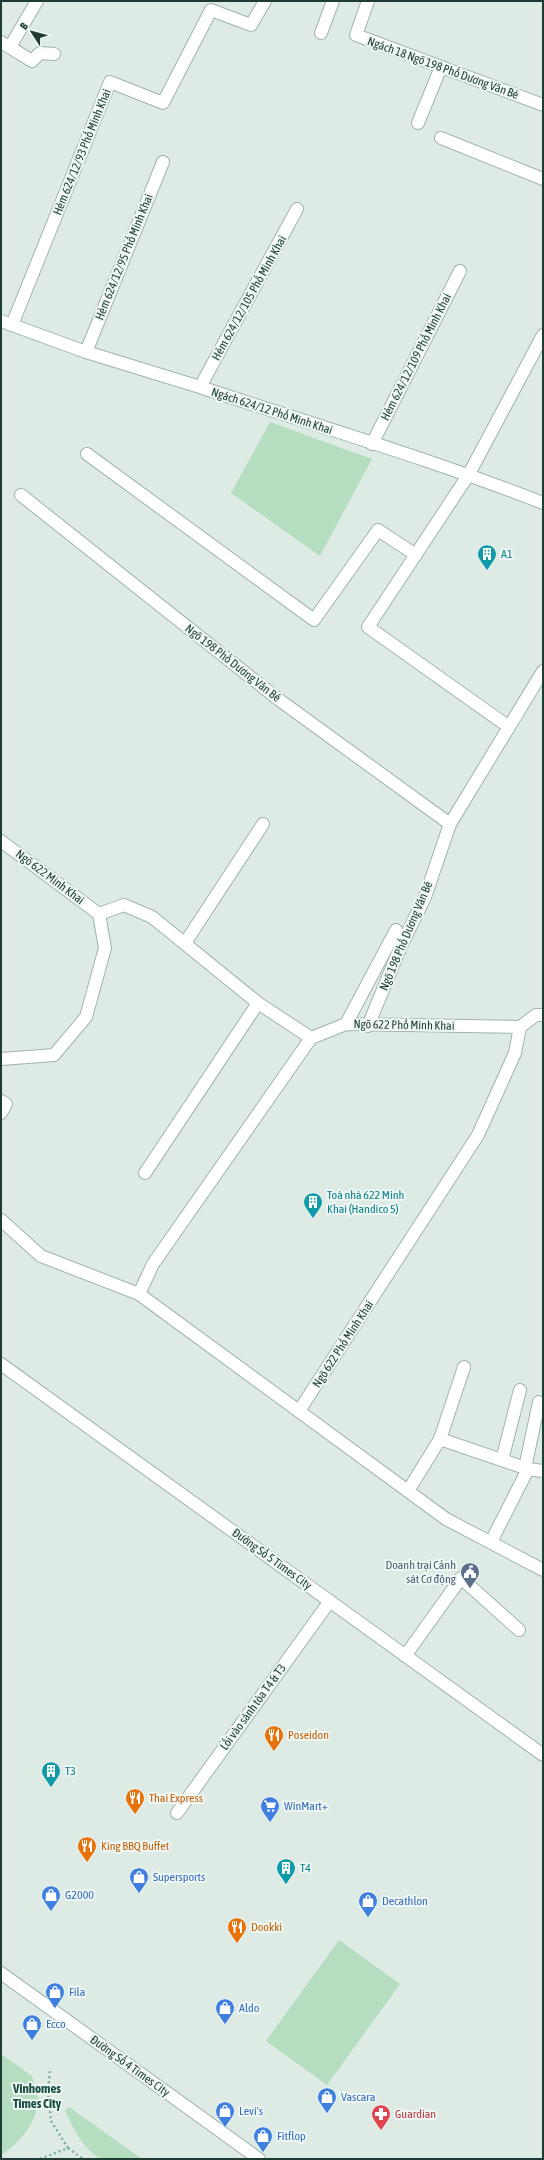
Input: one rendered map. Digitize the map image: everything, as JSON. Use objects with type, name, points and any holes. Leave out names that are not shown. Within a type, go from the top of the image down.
[{"type":"street","points":[[36,1],[6,45],[32,61],[40,53],[54,54]]},
{"type":"street","name":"Hẻm 624/12/93 Phố Minh Khai","points":[[7,323],[110,82],[163,103],[211,10],[251,25],[265,1]]},
{"type":"street","points":[[321,33],[333,1]]},
{"type":"street","name":"Ngách 18 Ngõ 198 Phố Dương Văn Bé","points":[[368,1],[356,36],[543,105]]},
{"type":"street","points":[[418,122],[441,67]]},
{"type":"street","points":[[441,138],[543,179]]},
{"type":"street","name":"Hẻm 624/12/95 Phố Minh Khai","points":[[86,352],[163,162]]},
{"type":"street","name":"Hẻm 624/12/105 Phố Minh Khai","points":[[200,387],[297,210]]},
{"type":"street","name":"Hẻm 624/12/109 Phố Minh Khai","points":[[372,444],[460,271]]},
{"type":"street","name":"Ngách 624/12 Phố Minh Khai","points":[[7,323],[86,352],[200,387],[372,444],[469,474],[543,503]]},
{"type":"street","points":[[509,727],[368,626],[469,474],[543,335]]},
{"type":"street","points":[[87,454],[314,620],[378,530],[416,555]]},
{"type":"street","name":"Ngõ 198 Phố Dương Văn Bé","points":[[22,495],[278,699],[450,824]]},
{"type":"street","name":"Ngõ 198 Phố Dương Văn Bé","points":[[368,1026],[401,946],[425,896],[450,824],[543,671]]},
{"type":"street","points":[[185,944],[263,824]]},
{"type":"street","name":"Ngõ 622 Minh Khai","points":[[1,841],[100,914]]},
{"type":"street","points":[[1,1059],[54,1055],[86,1016],[105,948],[100,914],[124,905],[152,917],[258,1003],[311,1038],[153,1264],[139,1294]]},
{"type":"street","points":[[346,1024],[396,930]]},
{"type":"street","points":[[145,1173],[258,1003]]},
{"type":"street","points":[[520,1028],[536,1014],[543,1015]]},
{"type":"street","name":"Ngõ 622 Phố Minh Khai","points":[[299,1411],[478,1135],[515,1053],[520,1028],[368,1026],[346,1024],[311,1038]]},
{"type":"street","points":[[1,1101],[6,1104],[1,1113]]},
{"type":"street","points":[[1,1220],[41,1256],[139,1294],[446,1519],[543,1570]]},
{"type":"street","name":"Đường Số 5 Times City","points":[[1,1364],[543,1756]]},
{"type":"street","points":[[408,1491],[440,1439],[464,1367]]},
{"type":"street","points":[[502,1460],[520,1390]]},
{"type":"street","points":[[491,1542],[526,1468],[539,1402]]},
{"type":"street","points":[[440,1439],[526,1468],[543,1470]]},
{"type":"street","points":[[405,1656],[461,1578],[519,1630]]},
{"type":"street","name":"Lối vào sảnh tòa T4 & T3","points":[[177,1813],[330,1601]]},
{"type":"street","name":"Đường Số 4 Times City","points":[[1,1973],[259,2159]]},
{"type":"path","points":[[50,2068],[48,2094],[51,2120],[68,2148],[83,2159]]},
{"type":"path","points":[[40,2159],[68,2148]]},
{"type":"green space","points":[[270,422],[372,459],[320,556],[231,493]]},
{"type":"green space","points":[[339,1940],[400,1984],[327,2085],[266,2041]]},
{"type":"green space","points":[[1,2054],[32,2076],[38,2101],[34,2117],[26,2132],[14,2145],[1,2155]]},
{"type":"green space","points":[[69,2107],[142,2159],[102,2159],[96,2156],[90,2151],[75,2131],[65,2110]]},
{"type":"place","name":"A1","points":[[487,571]]},
{"type":"place","name":"Toà nhà 622 Minh Khai (Handico 5)","points":[[313,1219]]},
{"type":"place","name":"Doanh trại Cảnh sát Cơ động","points":[[470,1589]]},
{"type":"place","name":"Poseidon","points":[[274,1752]]},
{"type":"place","name":"T3","points":[[51,1788]]},
{"type":"place","name":"Thai Express","points":[[135,1815]]},
{"type":"place","name":"WinMart+","points":[[270,1823]]},
{"type":"place","name":"King BBQ Buffet","points":[[87,1863]]},
{"type":"place","name":"T4","points":[[286,1885]]},
{"type":"place","name":"Supersports","points":[[139,1894]]},
{"type":"place","name":"G2000","points":[[51,1912]]},
{"type":"place","name":"Decathlon","points":[[368,1918]]},
{"type":"place","name":"Dookki","points":[[237,1944]]},
{"type":"place","name":"Fila","points":[[55,2009]]},
{"type":"place","name":"Aldo","points":[[225,2025]]},
{"type":"place","name":"Ecco","points":[[32,2041]]},
{"type":"place","name":"Vascara","points":[[327,2114]]},
{"type":"place","name":"Levi's","points":[[225,2128]]},
{"type":"place","name":"Guardian","points":[[381,2131]]},
{"type":"place","name":"Fitflop","points":[[263,2153]]},
{"type":"district","name":"Vinhomes Times City","points":[[37,2096]]}]
